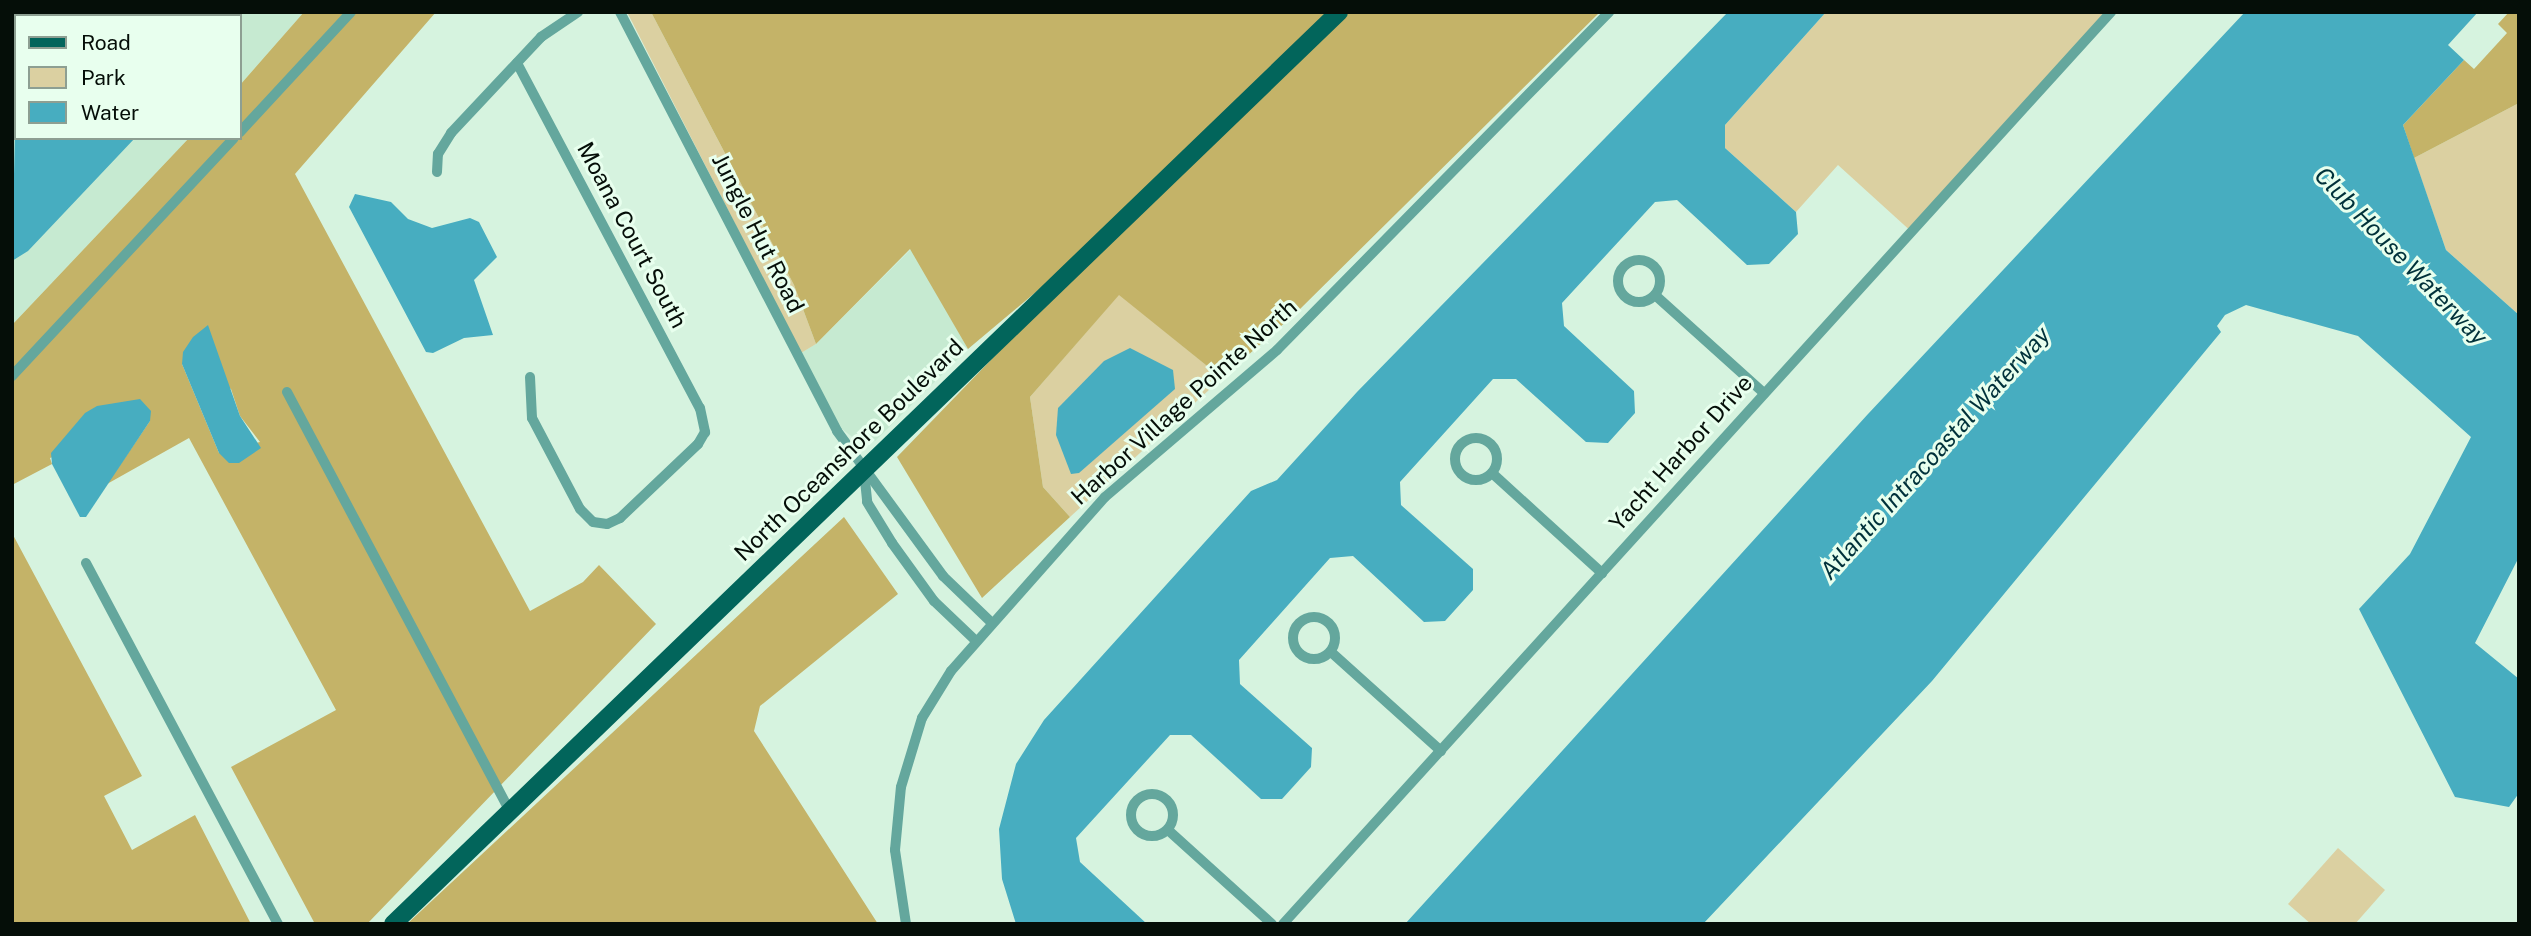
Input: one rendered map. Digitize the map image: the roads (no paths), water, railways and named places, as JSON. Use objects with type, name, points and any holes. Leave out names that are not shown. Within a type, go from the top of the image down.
[{"type":"main road","name":"North Oceanshore Boulevard","points":[[393,924],[1339,12]]},
{"type":"street","points":[[242,130],[351,12]]},
{"type":"street","points":[[437,172],[441,146],[541,37],[578,12]]},
{"type":"street","name":"Jungle Hut Road","points":[[620,12],[837,431],[943,576],[992,623]]},
{"type":"street","name":"Harbor Village Pointe North","points":[[906,924],[895,850],[905,770],[930,702],[976,641],[1105,498],[1277,350],[1609,12]]},
{"type":"street","name":"Yacht Harbor Drive","points":[[1283,924],[2111,12]]},
{"type":"street","name":"Moana Court South","points":[[517,62],[700,408],[706,428],[698,444],[620,518],[598,524],[580,509],[531,418],[530,377]]},
{"type":"street","points":[[12,376],[232,140]]},
{"type":"street","points":[[1639,259],[1652,263],[1660,278],[1655,295],[1642,302],[1626,298],[1618,285],[1623,266],[1639,259]]},
{"type":"street","points":[[1655,295],[1764,393]]},
{"type":"street","points":[[287,392],[510,812]]},
{"type":"street","points":[[1476,438],[1491,444],[1497,460],[1492,473],[1478,481],[1463,477],[1455,463],[1460,445],[1476,438]]},
{"type":"street","points":[[864,471],[867,502],[892,543],[931,598],[976,641]]},
{"type":"street","points":[[1492,473],[1602,573]]},
{"type":"street","points":[[86,563],[278,924]]},
{"type":"street","points":[[1314,617],[1330,623],[1336,639],[1331,652],[1317,659],[1302,656],[1293,642],[1298,624],[1314,617]]},
{"type":"street","points":[[1331,652],[1441,751]]},
{"type":"street","points":[[1152,794],[1168,801],[1173,817],[1168,830],[1151,837],[1136,830],[1131,816],[1136,801],[1152,794]]},
{"type":"street","points":[[1168,830],[1272,924]]},
{"type":"water","points":[[12,12],[115,12],[14,14],[12,65]]},
{"type":"water","points":[[1728,12],[1826,12],[1725,125],[1725,148],[1796,212],[1798,234],[1769,264],[1747,265],[1677,200],[1655,202],[1562,303],[1564,326],[1634,391],[1635,413],[1608,443],[1586,442],[1516,379],[1493,379],[1400,482],[1401,505],[1473,569],[1473,590],[1445,621],[1424,622],[1353,556],[1330,558],[1239,660],[1240,684],[1312,748],[1311,767],[1282,799],[1261,799],[1191,735],[1170,735],[1076,838],[1080,862],[1147,924],[1016,924],[1002,879],[999,829],[1016,764],[1044,720],[1251,491],[1277,480],[1357,392]]},
{"type":"water","points":[[2245,12],[2478,12],[2448,45],[2464,60],[2403,125],[2446,250],[2519,315],[2519,557],[2475,643],[2519,679],[2519,793],[2509,807],[2455,797],[2359,609],[2410,554],[2471,437],[2358,336],[2246,305],[2225,315],[2217,326],[2221,332],[1932,681],[1703,924],[1405,924],[1868,414]]},
{"type":"water","points":[[15,140],[133,140],[28,251],[12,261]]},
{"type":"water","points":[[355,194],[391,202],[408,219],[432,228],[470,218],[479,222],[497,257],[474,280],[493,335],[464,338],[433,353],[426,352],[349,207]]},
{"type":"water","points":[[208,325],[240,416],[261,448],[239,463],[229,463],[219,453],[182,364],[183,352],[193,337]]},
{"type":"water","points":[[1130,348],[1173,370],[1175,389],[1079,473],[1071,474],[1056,435],[1058,408],[1104,361]]},
{"type":"water","points":[[140,399],[151,411],[150,421],[86,517],[80,517],[52,464],[51,453],[85,413],[97,406]]},
{"type":"water label","name":"Club House Waterway","points":[[2401,256]]},
{"type":"water label","name":"Atlantic Intracoastal Waterway","points":[[1935,453]]}]
